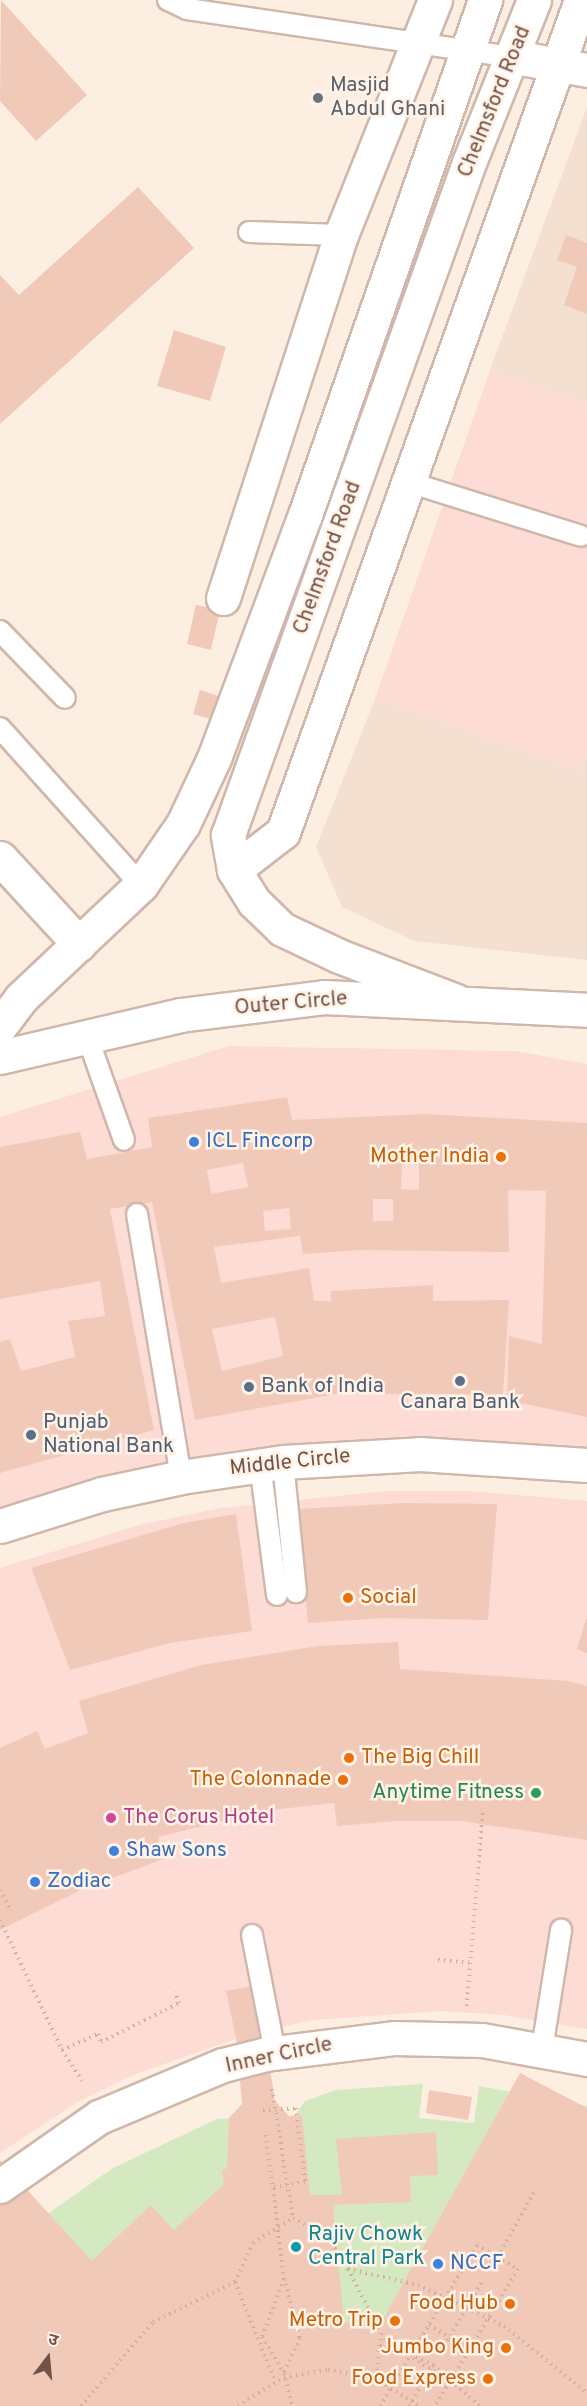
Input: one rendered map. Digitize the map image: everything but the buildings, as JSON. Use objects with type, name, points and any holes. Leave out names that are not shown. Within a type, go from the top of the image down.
[{"type":"main road","points":[[223,598],[341,235],[420,44],[435,0]]},
{"type":"main road","name":"Chelmsford Road","points":[[0,1026],[21,998],[141,885],[183,824],[214,758],[301,526],[485,0]]},
{"type":"main road","name":"Chelmsford Road","points":[[456,1001],[339,956],[282,929],[254,902],[234,870],[228,835],[470,160],[514,57],[534,0]]},
{"type":"main road","points":[[234,870],[283,832],[408,482],[573,67],[581,0]]},
{"type":"main road","points":[[514,57],[573,67]]},
{"type":"main road","points":[[183,824],[228,835]]},
{"type":"main road","points":[[0,858],[79,944]]},
{"type":"main road","name":"Outer Circle","points":[[0,1057],[180,1015],[324,997],[456,1001],[587,1010]]},
{"type":"main road","name":"Middle Circle","points":[[0,1526],[102,1494],[182,1477],[272,1463],[420,1454],[587,1465]]},
{"type":"main road","name":"Inner Circle","points":[[0,2186],[99,2117],[223,2065],[270,2053],[395,2038],[482,2040],[542,2049],[587,2059]]},
{"type":"lane","points":[[168,0],[187,9],[514,57]]},
{"type":"lane","points":[[249,232],[341,235]]},
{"type":"lane","points":[[408,482],[581,536]]},
{"type":"lane","points":[[0,631],[65,698]]},
{"type":"lane","points":[[0,728],[141,885]]},
{"type":"lane","points":[[87,1036],[124,1140]]},
{"type":"lane","points":[[137,1214],[182,1477]]},
{"type":"lane","points":[[272,1463],[287,1594]]},
{"type":"lane","points":[[542,2049],[561,1930]]},
{"type":"lane","points":[[252,1935],[270,2053]]},
{"type":"path","points":[[466,2013],[483,1809]]},
{"type":"path","points":[[0,1890],[11,1910]]},
{"type":"path","points":[[0,1920],[62,2050],[82,2081]]},
{"type":"path","points":[[438,1960],[470,1963]]},
{"type":"path","points":[[62,2050],[98,2034],[101,2042],[179,2003],[175,1992]]},
{"type":"path","points":[[270,2053],[293,2218]]},
{"type":"path","points":[[263,2110],[296,2108],[305,2182],[272,2187]]},
{"type":"path","points":[[266,2135],[284,2278],[300,2338],[284,2373]]},
{"type":"path","points":[[498,2257],[534,2192]]},
{"type":"path","points":[[293,2218],[328,2238],[348,2269],[381,2333],[376,2378]]},
{"type":"path","points":[[81,2406],[153,2322],[235,2282],[253,2243],[293,2218]]},
{"type":"path","points":[[380,2406],[477,2245],[518,2269],[435,2406]]},
{"type":"path","points":[[348,2269],[418,2285],[504,2326],[587,2393]]},
{"type":"path","points":[[284,2278],[262,2337],[284,2373],[292,2406]]},
{"type":"path","points":[[235,2282],[275,2381]]},
{"type":"path","points":[[444,2346],[482,2283]]},
{"type":"path","points":[[429,2325],[469,2349]]},
{"type":"path","points":[[380,2346],[405,2352],[433,2365],[480,2406]]},
{"type":"path","points":[[410,2356],[450,2381]]},
{"type":"path","points":[[409,2406],[431,2369]]},
{"type":"path","points":[[238,2406],[275,2381],[328,2370],[376,2378],[419,2406]]},
{"type":"shaded area","points":[[587,107],[587,403],[490,370]]},
{"type":"shaded area","points":[[490,370],[587,403],[587,754],[581,771],[375,699]]},
{"type":"shaded area","points":[[375,699],[581,771],[587,754],[587,960],[414,941],[342,907],[316,847]]},
{"type":"shaded area","points":[[229,1046],[515,1051],[587,1064],[587,1452],[536,1446],[0,1514],[0,1117]]},
{"type":"shaded area","points":[[386,1491],[469,1491],[587,1501],[587,2029],[504,2015],[441,2011],[314,2020],[252,2033],[133,2075],[76,2103],[0,2153],[0,1568],[139,1525],[221,1508]]},
{"type":"green space","name":"Rajiv Chowk Central Park","points":[[423,2084],[419,2118],[474,2123],[479,2086],[587,2106],[587,2406],[0,2406],[33,2224],[113,2168],[217,2119],[238,2118],[285,2130],[305,2101],[336,2090]]},
{"type":"place","name":"Masjid Abdul Ghani","points":[[318,98]]},
{"type":"place","name":"ICL Fincorp","points":[[194,1142]]},
{"type":"place","name":"Mother India","points":[[501,1157]]},
{"type":"place","name":"Canara Bank","points":[[460,1381]]},
{"type":"place","name":"Bank of India","points":[[249,1387]]},
{"type":"place","name":"Punjab National Bank","points":[[31,1435]]},
{"type":"place","name":"Social","points":[[348,1598]]},
{"type":"place","name":"The Big Chill","points":[[349,1758]]},
{"type":"place","name":"The Colonnade","points":[[343,1780]]},
{"type":"place","name":"Anytime Fitness","points":[[536,1793]]},
{"type":"place","name":"The Corus Hotel","points":[[111,1818]]},
{"type":"place","name":"Shaw Sons","points":[[114,1851]]},
{"type":"place","name":"Zodiac","points":[[35,1882]]},
{"type":"place","name":"Rajiv Chowk Central Park","points":[[296,2247]]},
{"type":"place","name":"NCCF","points":[[438,2264]]},
{"type":"place","name":"Food Hub","points":[[510,2304]]},
{"type":"place","name":"Metro Trip","points":[[395,2321]]},
{"type":"place","name":"Jumbo King","points":[[506,2348]]},
{"type":"place","name":"Food Express","points":[[488,2379]]}]
